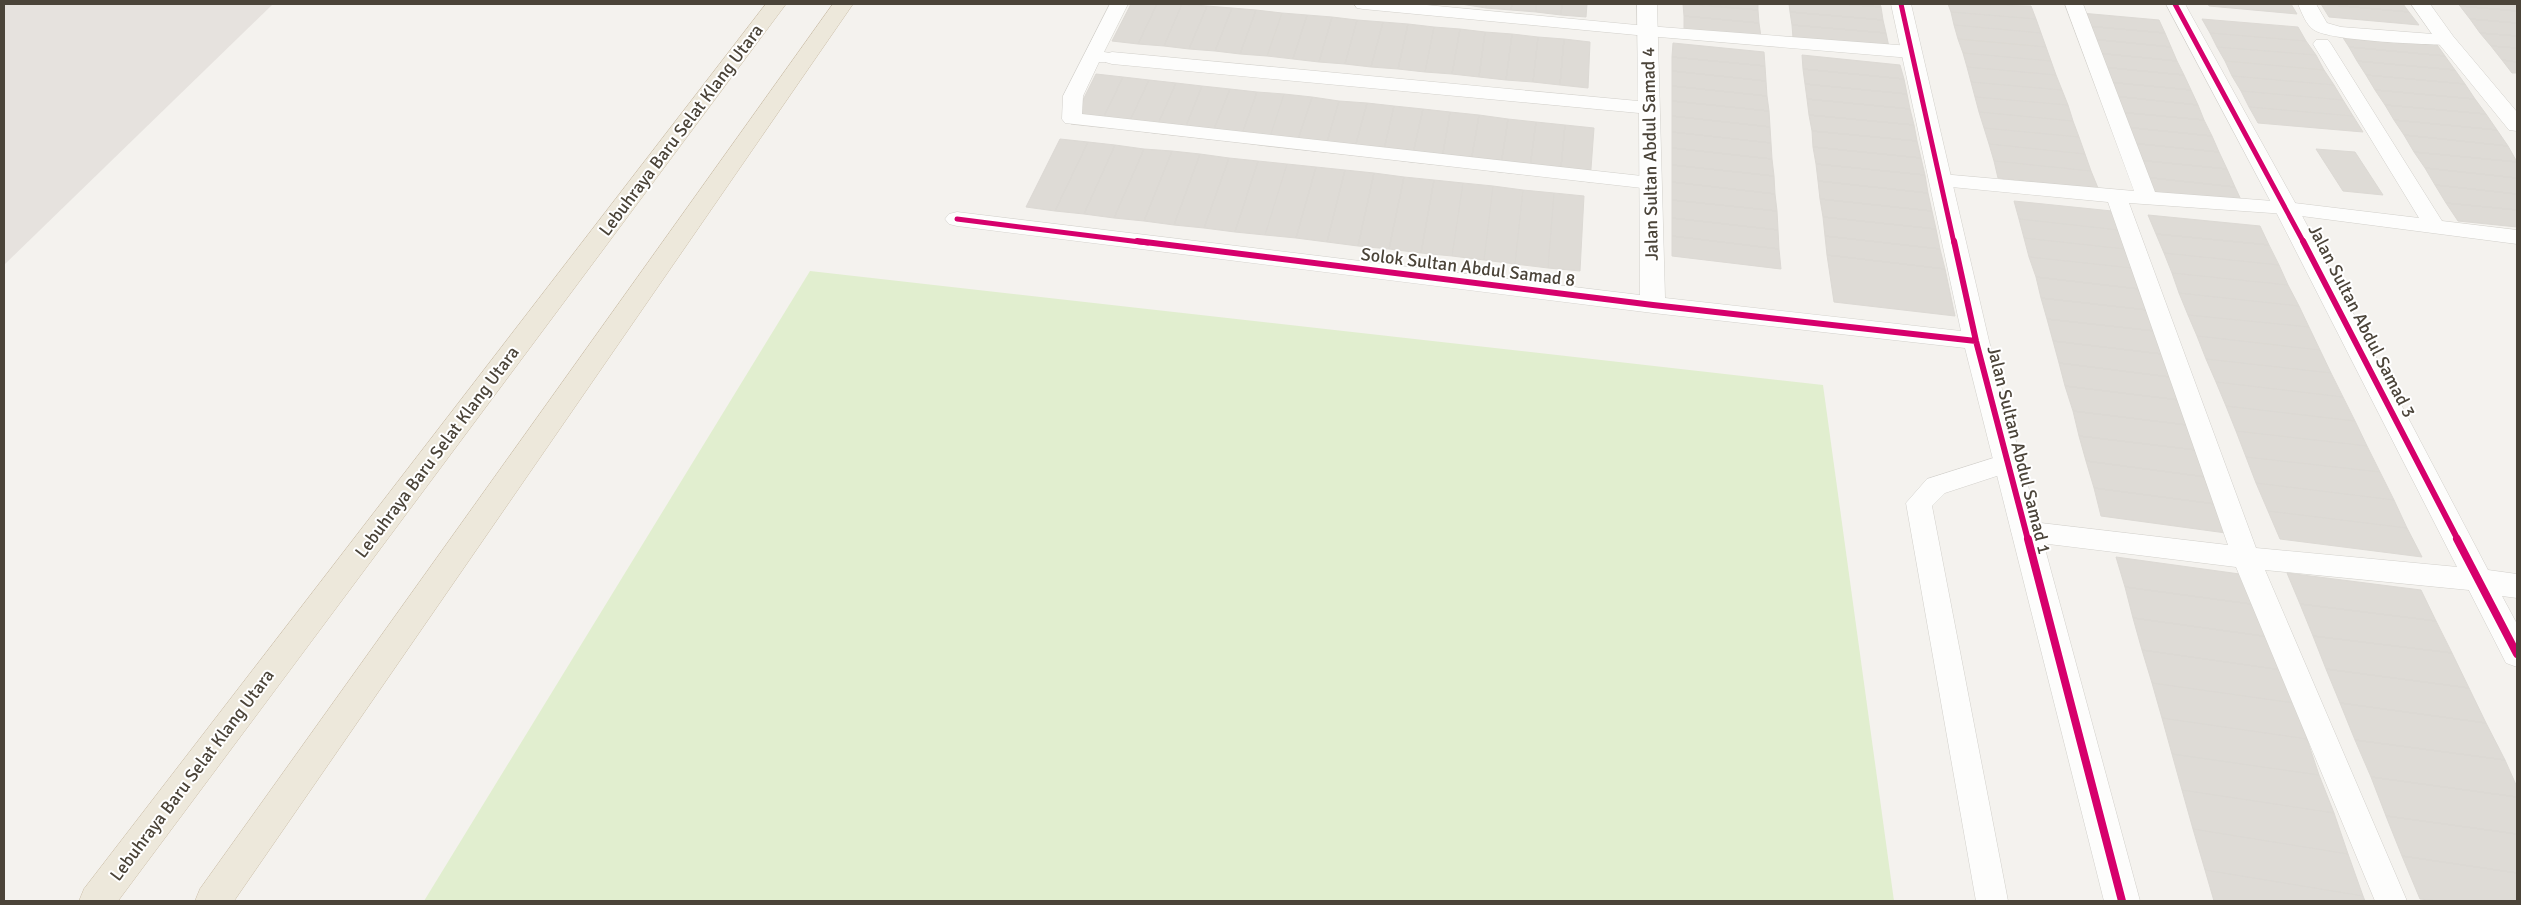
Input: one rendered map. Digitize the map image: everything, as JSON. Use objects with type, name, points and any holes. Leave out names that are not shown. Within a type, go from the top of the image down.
[{"type":"highway","name":"Lebuhraya Baru Selat Klang Utara","points":[[96,901],[776,4]]},
{"type":"highway","points":[[213,901],[843,4]]},
{"type":"street","name":"Jalan Sultan Abdul Samad 4","points":[[1647,4],[1653,305]]},
{"type":"street","name":"Jalan Sultan Abdul Samad 1","points":[[1901,4],[1976,341],[2006,463],[2122,901]]},
{"type":"street","name":"Jalan Sultan Abdul Samad 3","points":[[2171,4],[2286,208],[2517,654]]},
{"type":"street","points":[[2420,4],[2446,40],[2517,125]]},
{"type":"street","points":[[1103,57],[1649,108]]},
{"type":"street","name":"Solok Sultan Abdul Samad 8","points":[[957,219],[1653,305],[1976,341]]},
{"type":"street","points":[[2479,580],[2517,586]]},
{"type":"lane","points":[[1119,4],[1103,57],[1073,96],[1072,119],[1651,183]]},
{"type":"lane","points":[[1363,4],[1647,32],[1912,52]]},
{"type":"lane","points":[[2074,4],[2146,198]]},
{"type":"lane","points":[[2307,4],[2321,27],[2341,32],[2446,40]]},
{"type":"lane","points":[[2322,44],[2436,228]]},
{"type":"lane","points":[[1941,180],[2116,196],[2286,208],[2517,237]]},
{"type":"lane","points":[[2116,196],[2246,558],[2390,901]]},
{"type":"lane","points":[[1992,901],[1918,503],[1936,486],[2006,463]]},
{"type":"lane","points":[[2024,531],[2246,558],[2479,580]]},
{"type":"shaded area","points":[[4,4],[273,4],[4,265]]},
{"type":"green space","points":[[810,271],[1823,385],[1894,901],[424,901]]},
{"type":"building","points":[[1131,4],[1157,4],[1138,44],[1112,41]]},
{"type":"building","points":[[1157,4],[1182,4],[1164,46],[1138,44]]},
{"type":"building","points":[[1182,4],[1207,6],[1189,49],[1164,46]]},
{"type":"building","points":[[1461,4],[1486,4],[1486,8]]},
{"type":"building","points":[[1486,4],[1512,4],[1511,10],[1486,8]]},
{"type":"building","points":[[1512,4],[1536,4],[1536,12],[1511,10]]},
{"type":"building","points":[[1536,4],[1562,4],[1561,15],[1536,12]]},
{"type":"building","points":[[1562,4],[1587,4],[1586,17],[1561,15]]},
{"type":"building","points":[[1683,4],[1758,10],[1759,23],[1684,16]]},
{"type":"building","points":[[1694,4],[1758,4],[1758,10]]},
{"type":"building","points":[[1789,4],[1842,4],[1881,7],[1883,20],[1790,12]]},
{"type":"building","points":[[1842,4],[1880,4],[1881,7]]},
{"type":"building","points":[[1948,4],[2031,6],[2036,19],[1951,12]]},
{"type":"building","points":[[2208,4],[2291,4],[2297,14],[2209,6]]},
{"type":"building","points":[[2321,4],[2409,12],[2419,25],[2329,17]]},
{"type":"building","points":[[2321,4],[2403,4],[2409,12]]},
{"type":"building","points":[[2458,4],[2517,4],[2517,11],[2460,6]]},
{"type":"building","points":[[1207,6],[1232,8],[1215,51],[1189,49]]},
{"type":"building","points":[[2460,6],[2517,11],[2517,23],[2470,19]]},
{"type":"building","points":[[1232,8],[1256,10],[1240,54],[1215,51]]},
{"type":"building","points":[[1256,10],[1282,13],[1267,56],[1240,54]]},
{"type":"building","points":[[1790,12],[1883,20],[1886,33],[1792,25]]},
{"type":"building","points":[[1951,12],[2036,19],[2041,33],[1954,25]]},
{"type":"building","points":[[1282,13],[1307,15],[1293,59],[1267,56]]},
{"type":"building","points":[[2081,13],[2159,20],[2165,33],[2086,26]]},
{"type":"building","points":[[1307,15],[1332,17],[1319,62],[1293,59]]},
{"type":"building","points":[[1684,16],[1759,23],[1761,37],[1684,30]]},
{"type":"building","points":[[1332,17],[1357,20],[1345,64],[1319,62]]},
{"type":"building","points":[[2202,19],[2298,27],[2306,41],[2210,33]]},
{"type":"building","points":[[2470,19],[2517,23],[2517,36],[2480,33]]},
{"type":"building","points":[[1357,20],[1383,22],[1371,67],[1345,64]]},
{"type":"building","points":[[1383,22],[1408,24],[1398,69],[1371,67]]},
{"type":"building","points":[[1408,24],[1434,27],[1425,72],[1398,69]]},
{"type":"building","points":[[1792,25],[1886,33],[1889,47],[1793,38]]},
{"type":"building","points":[[1954,25],[2041,33],[2046,47],[1958,39]]},
{"type":"building","points":[[2086,26],[2165,33],[2171,47],[2091,39]]},
{"type":"building","points":[[1434,27],[1460,29],[1452,74],[1425,72]]},
{"type":"building","points":[[1460,29],[1485,32],[1479,77],[1452,74]]},
{"type":"building","points":[[1485,32],[1512,34],[1506,80],[1479,77]]},
{"type":"building","points":[[2210,33],[2306,41],[2316,55],[2217,47]]},
{"type":"building","points":[[2340,33],[2435,42],[2445,56],[2349,47]]},
{"type":"building","points":[[2480,33],[2517,36],[2517,48],[2491,46]]},
{"type":"building","points":[[1512,34],[1538,37],[1533,82],[1506,80]]},
{"type":"building","points":[[1538,37],[1564,39],[1560,85],[1533,82]]},
{"type":"building","points":[[1564,39],[1590,42],[1588,88],[1560,85]]},
{"type":"building","points":[[1958,39],[2046,47],[2051,61],[1963,53]]},
{"type":"building","points":[[2091,39],[2171,47],[2177,61],[2096,53]]},
{"type":"building","points":[[1673,43],[1764,52],[1765,66],[1672,57]]},
{"type":"building","points":[[2491,46],[2517,48],[2517,62],[2502,60]]},
{"type":"building","points":[[2217,47],[2316,55],[2324,70],[2225,61]]},
{"type":"building","points":[[2349,47],[2445,56],[2455,70],[2357,61]]},
{"type":"building","points":[[1963,53],[2051,61],[2056,75],[1967,67]]},
{"type":"building","points":[[2096,53],[2177,61],[2184,75],[2101,67]]},
{"type":"building","points":[[1802,55],[1900,65],[1904,79],[1803,69]]},
{"type":"building","points":[[1672,57],[1765,66],[1766,81],[1672,71]]},
{"type":"building","points":[[2502,60],[2517,62],[2517,73],[2512,73]]},
{"type":"building","points":[[2225,61],[2324,70],[2334,85],[2232,76]]},
{"type":"building","points":[[2357,61],[2455,70],[2465,84],[2366,75]]},
{"type":"building","points":[[1967,67],[2056,75],[2062,90],[1971,82]]},
{"type":"building","points":[[2101,67],[2184,75],[2191,90],[2107,82]]},
{"type":"building","points":[[1803,69],[1904,79],[1907,94],[1805,84]]},
{"type":"building","points":[[1672,71],[1766,81],[1767,96],[1672,86]]},
{"type":"building","points":[[1096,74],[1123,77],[1099,127],[1071,124]]},
{"type":"building","points":[[2366,75],[2465,84],[2475,99],[2375,90]]},
{"type":"building","points":[[2232,76],[2334,85],[2343,100],[2241,91]]},
{"type":"building","points":[[1123,77],[1149,80],[1126,129],[1099,127]]},
{"type":"building","points":[[1149,80],[1176,83],[1154,133],[1126,129]]},
{"type":"building","points":[[1971,82],[2062,90],[2068,105],[1975,97]]},
{"type":"building","points":[[2107,82],[2191,90],[2198,105],[2113,96]]},
{"type":"building","points":[[1176,83],[1202,86],[1182,136],[1154,133]]},
{"type":"building","points":[[1805,84],[1907,94],[1910,109],[1807,99]]},
{"type":"building","points":[[1202,86],[1230,89],[1210,139],[1182,136]]},
{"type":"building","points":[[1672,86],[1767,96],[1769,111],[1672,101]]},
{"type":"building","points":[[1230,89],[1257,92],[1239,142],[1210,139]]},
{"type":"building","points":[[2375,90],[2475,99],[2486,114],[2385,105]]},
{"type":"building","points":[[2241,91],[2343,100],[2353,116],[2249,107]]},
{"type":"building","points":[[1257,92],[1284,94],[1267,146],[1239,142]]},
{"type":"building","points":[[1284,94],[1312,97],[1295,149],[1267,146]]},
{"type":"building","points":[[2113,96],[2198,105],[2204,120],[2118,112]]},
{"type":"building","points":[[1312,97],[1339,101],[1324,152],[1295,149]]},
{"type":"building","points":[[1975,97],[2068,105],[2073,121],[1979,112]]},
{"type":"building","points":[[1807,99],[1910,109],[1914,125],[1809,115]]},
{"type":"building","points":[[1339,101],[1367,103],[1353,155],[1324,152]]},
{"type":"building","points":[[1672,101],[1769,111],[1770,127],[1672,116]]},
{"type":"building","points":[[1367,103],[1394,106],[1382,158],[1353,155]]},
{"type":"building","points":[[2385,105],[2486,114],[2497,130],[2394,120]]},
{"type":"building","points":[[1394,106],[1423,109],[1411,162],[1382,158]]},
{"type":"building","points":[[2249,107],[2353,116],[2363,132],[2258,123]]},
{"type":"building","points":[[1423,109],[1450,112],[1441,165],[1411,162]]},
{"type":"building","points":[[1450,112],[1479,115],[1470,168],[1441,165]]},
{"type":"building","points":[[1979,112],[2073,121],[2079,137],[1984,128]]},
{"type":"building","points":[[2118,112],[2204,120],[2212,136],[2124,127]]},
{"type":"building","points":[[1479,115],[1508,119],[1500,172],[1470,168]]},
{"type":"building","points":[[1809,115],[1914,125],[1917,141],[1812,131]]},
{"type":"building","points":[[1672,116],[1770,127],[1771,143],[1672,132]]},
{"type":"building","points":[[1508,119],[1536,122],[1529,175],[1500,172]]},
{"type":"building","points":[[2394,120],[2497,130],[2508,146],[2404,135]]},
{"type":"building","points":[[1536,122],[1565,125],[1560,178],[1529,175]]},
{"type":"building","points":[[1565,125],[1594,128],[1590,182],[1560,178]]},
{"type":"building","points":[[2124,127],[2212,136],[2219,152],[2130,143]]},
{"type":"building","points":[[1984,128],[2079,137],[2085,154],[1989,144]]},
{"type":"building","points":[[1812,131],[1917,141],[1921,158],[1813,147]]},
{"type":"building","points":[[1672,132],[1771,143],[1772,159],[1672,148]]},
{"type":"building","points":[[2404,135],[2508,146],[2517,162],[2414,152]]},
{"type":"building","points":[[1060,139],[1088,142],[1055,211],[1026,207]]},
{"type":"building","points":[[1088,142],[1115,145],[1084,214],[1055,211]]},
{"type":"building","points":[[2130,143],[2219,152],[2227,169],[2137,160]]},
{"type":"building","points":[[1989,144],[2085,154],[2091,171],[1994,161]]},
{"type":"building","points":[[1115,145],[1144,149],[1114,218],[1084,214]]},
{"type":"building","points":[[1813,147],[1921,158],[1925,175],[1816,164]]},
{"type":"building","points":[[1672,148],[1772,159],[1774,176],[1672,165]]},
{"type":"building","points":[[1144,149],[1172,151],[1144,221],[1114,218]]},
{"type":"building","points":[[2316,149],[2355,152],[2383,195],[2343,191]]},
{"type":"building","points":[[1172,151],[1200,154],[1174,225],[1144,221]]},
{"type":"building","points":[[2414,152],[2517,162],[2517,178],[2425,168]]},
{"type":"building","points":[[1200,154],[1229,158],[1204,228],[1174,225]]},
{"type":"building","points":[[1229,158],[1258,161],[1235,232],[1204,228]]},
{"type":"building","points":[[2137,160],[2227,169],[2235,187],[2143,177]]},
{"type":"building","points":[[1258,161],[1287,164],[1265,235],[1235,232]]},
{"type":"building","points":[[1994,161],[2091,171],[2098,188],[1998,178]]},
{"type":"building","points":[[1287,164],[1316,167],[1296,238],[1265,235]]},
{"type":"building","points":[[1816,164],[1925,175],[1928,193],[1818,181]]},
{"type":"building","points":[[1672,165],[1774,176],[1775,194],[1672,182]]},
{"type":"building","points":[[1316,167],[1345,170],[1327,242],[1296,238]]},
{"type":"building","points":[[2425,168],[2517,178],[2517,194],[2435,185]]},
{"type":"building","points":[[1345,170],[1374,173],[1358,246],[1327,242]]},
{"type":"building","points":[[1374,173],[1404,177],[1389,249],[1358,246]]},
{"type":"building","points":[[1404,177],[1434,180],[1421,253],[1389,249]]},
{"type":"building","points":[[2143,177],[2235,187],[2243,204],[2150,194]]},
{"type":"building","points":[[1434,180],[1463,183],[1452,256],[1421,253]]},
{"type":"building","points":[[1818,181],[1928,193],[1932,211],[1820,199]]},
{"type":"building","points":[[1672,182],[1775,194],[1777,211],[1672,200]]},
{"type":"building","points":[[1463,183],[1493,186],[1484,260],[1452,256]]},
{"type":"building","points":[[2435,185],[2517,194],[2517,210],[2446,203]]},
{"type":"building","points":[[1493,186],[1523,190],[1515,264],[1484,260]]},
{"type":"building","points":[[1523,190],[1554,193],[1548,268],[1515,264]]},
{"type":"building","points":[[1554,193],[1584,196],[1580,271],[1548,268]]},
{"type":"building","points":[[1820,199],[1932,211],[1936,229],[1823,217]]},
{"type":"building","points":[[1672,200],[1777,211],[1778,230],[1672,218]]},
{"type":"building","points":[[2014,201],[2112,211],[2119,230],[2019,219]]},
{"type":"building","points":[[2446,203],[2517,210],[2517,227],[2458,221]]},
{"type":"building","points":[[2148,215],[2260,226],[2269,245],[2156,234]]},
{"type":"building","points":[[1823,217],[1936,229],[1940,249],[1825,236]]},
{"type":"building","points":[[1672,218],[1778,230],[1779,249],[1672,236]]},
{"type":"building","points":[[2019,219],[2119,230],[2125,249],[2024,238]]},
{"type":"building","points":[[2156,234],[2269,245],[2279,265],[2164,253]]},
{"type":"building","points":[[1672,236],[1779,249],[1781,269],[1672,256]]},
{"type":"building","points":[[1825,236],[1940,249],[1945,269],[1827,255]]},
{"type":"building","points":[[2024,238],[2125,249],[2132,268],[2029,257]]},
{"type":"building","points":[[2164,253],[2279,265],[2288,285],[2172,273]]},
{"type":"building","points":[[1827,255],[1945,269],[1955,316],[1834,302]]},
{"type":"building","points":[[2029,257],[2132,268],[2139,289],[2036,277]]},
{"type":"building","points":[[2172,273],[2288,285],[2299,306],[2179,293]]},
{"type":"building","points":[[2036,277],[2139,289],[2147,310],[2041,298]]},
{"type":"building","points":[[2179,293],[2299,306],[2309,327],[2188,315]]},
{"type":"building","points":[[2041,298],[2147,310],[2154,331],[2047,319]]},
{"type":"building","points":[[2188,315],[2309,327],[2320,350],[2197,336]]},
{"type":"building","points":[[2047,319],[2154,331],[2162,354],[2053,341]]},
{"type":"building","points":[[2197,336],[2320,350],[2331,373],[2206,359]]},
{"type":"building","points":[[2053,341],[2162,354],[2170,377],[2059,363]]},
{"type":"building","points":[[2206,359],[2331,373],[2343,397],[2216,382]]},
{"type":"building","points":[[2059,363],[2170,377],[2179,400],[2065,386]]},
{"type":"building","points":[[2216,382],[2343,397],[2355,421],[2226,406]]},
{"type":"building","points":[[2065,386],[2179,400],[2187,425],[2073,411]]},
{"type":"building","points":[[2226,406],[2355,421],[2367,446],[2236,431]]},
{"type":"building","points":[[2073,411],[2187,425],[2196,450],[2079,436]]},
{"type":"building","points":[[2236,431],[2367,446],[2380,472],[2246,457]]},
{"type":"building","points":[[2079,436],[2196,450],[2206,477],[2086,461]]},
{"type":"building","points":[[2246,457],[2380,472],[2394,500],[2256,483]]},
{"type":"building","points":[[2086,461],[2206,477],[2215,504],[2094,488]]},
{"type":"building","points":[[2256,483],[2394,500],[2407,528],[2268,511]]},
{"type":"building","points":[[2094,488],[2215,504],[2226,533],[2101,516]]},
{"type":"building","points":[[2268,511],[2407,528],[2422,557],[2280,539]]},
{"type":"building","points":[[2116,557],[2247,575],[2258,605],[2125,587]]},
{"type":"building","points":[[2287,573],[2421,590],[2436,621],[2300,604]]},
{"type":"building","points":[[2125,587],[2258,605],[2270,637],[2133,618]]},
{"type":"building","points":[[2300,604],[2436,621],[2452,653],[2313,636]]},
{"type":"building","points":[[2133,618],[2270,637],[2282,670],[2142,650]]},
{"type":"building","points":[[2313,636],[2452,653],[2469,688],[2326,669]]},
{"type":"building","points":[[2142,650],[2282,670],[2294,703],[2152,683]]},
{"type":"building","points":[[2326,669],[2469,688],[2486,723],[2340,703]]},
{"type":"building","points":[[2152,683],[2294,703],[2307,739],[2162,718]]},
{"type":"building","points":[[2340,703],[2486,723],[2505,760],[2355,740]]},
{"type":"building","points":[[2162,718],[2307,739],[2319,775],[2172,754]]},
{"type":"building","points":[[2355,740],[2505,760],[2517,787],[2517,797],[2371,777]]},
{"type":"building","points":[[2172,754],[2319,775],[2334,813],[2182,790]]},
{"type":"building","points":[[2371,777],[2517,797],[2517,834],[2386,816]]},
{"type":"building","points":[[2182,790],[2334,813],[2348,854],[2193,829]]},
{"type":"building","points":[[2386,816],[2517,834],[2517,873],[2402,856]]},
{"type":"building","points":[[2193,829],[2348,854],[2363,896],[2205,870]]},
{"type":"building","points":[[2402,856],[2517,873],[2517,901],[2438,901],[2420,899]]},
{"type":"building","points":[[2205,870],[2363,896],[2365,901],[2214,901]]},
{"type":"cycle path","points":[[1901,4],[1976,341],[2122,901]]},
{"type":"cycle path","points":[[2175,4],[2286,208],[2517,654]]},
{"type":"cycle path","points":[[957,219],[1653,305],[1976,341]]}]
